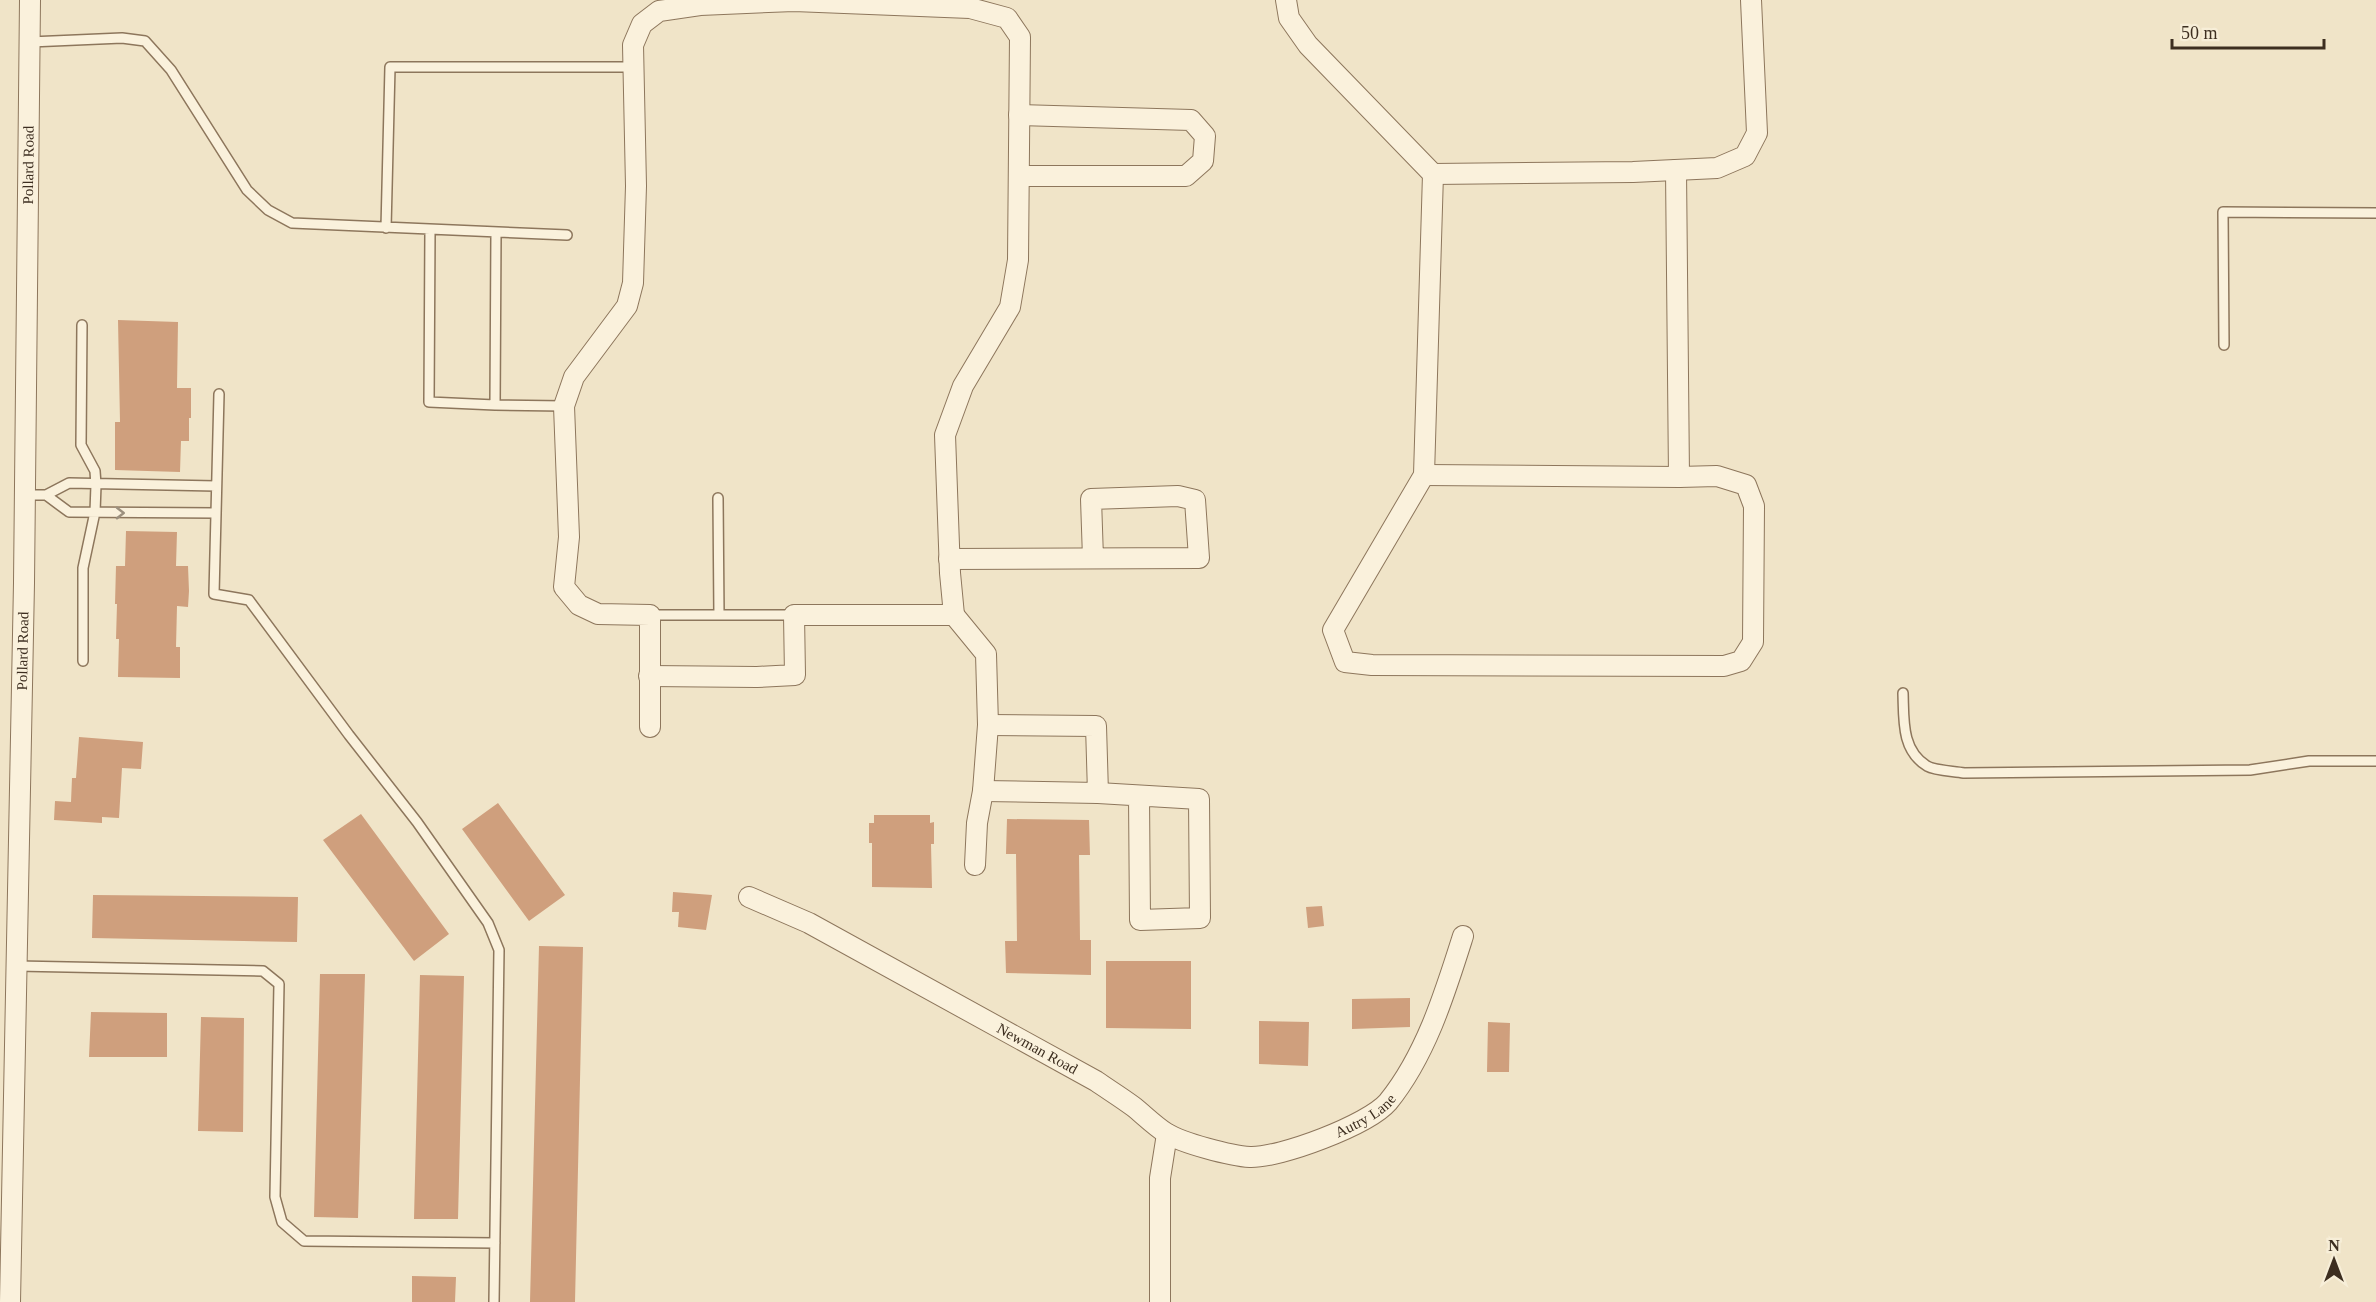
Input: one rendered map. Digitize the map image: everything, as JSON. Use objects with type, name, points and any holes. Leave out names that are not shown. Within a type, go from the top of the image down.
[{"type":"street","name":"Pollard Road","points":[[10,1302],[30,0]]},
{"type":"street","points":[[650,727],[650,615],[598,614],[579,605],[564,587],[569,537],[564,406],[574,377],[627,306],[633,283],[636,186],[632,67],[633,45],[642,24],[659,10],[700,5],[794,0],[969,8],[1007,18],[1020,37],[1018,260],[1010,308],[963,386],[945,435],[949,559],[954,615],[986,654],[988,725],[983,791],[977,823],[975,865]]},
{"type":"street","points":[[1286,0],[1288,18],[1308,45],[1433,174],[1424,475],[1333,630],[1345,662],[1372,665],[1724,666],[1741,661],[1753,642],[1754,506],[1746,485],[1717,476],[1424,475]]},
{"type":"street","points":[[1433,174],[1718,168],[1746,156],[1757,133],[1751,0]]},
{"type":"street","points":[[1019,115],[1191,120],[1205,136],[1203,161],[1186,176],[1019,176]]},
{"type":"street","points":[[1676,170],[1679,477]]},
{"type":"street","points":[[949,559],[1199,558],[1195,500],[1178,496],[1091,499],[1093,558]]},
{"type":"street","points":[[649,676],[795,675],[794,615],[954,615]]},
{"type":"street","points":[[988,725],[1096,726],[1098,793]]},
{"type":"street","points":[[983,791],[1098,793],[1199,799],[1200,918],[1140,920],[1139,796]]},
{"type":"street","name":"Newman Road","points":[[749,897],[809,923],[1096,1082],[1133,1106],[1167,1134]]},
{"type":"street","name":"Autry Lane","points":[[1167,1134],[1228,1153],[1249,1157],[1270,1156],[1310,1144],[1349,1128],[1386,1104],[1413,1067],[1449,980],[1463,936]]},
{"type":"street","points":[[1160,1302],[1160,1178],[1167,1134]]},
{"type":"lane","points":[[30,42],[122,38],[145,41],[171,70],[247,190],[268,210],[292,223],[567,235]]},
{"type":"lane","points":[[386,228],[390,67],[632,67]]},
{"type":"lane","points":[[2224,345],[2223,212],[2376,213]]},
{"type":"lane","points":[[430,230],[429,402],[564,406]]},
{"type":"lane","points":[[495,405],[496,232]]},
{"type":"lane","points":[[82,325],[81,444],[95,471],[96,485],[95,512],[83,568],[83,661]]},
{"type":"lane","points":[[219,394],[214,594],[249,600],[417,822],[488,923],[499,950],[494,1302]]},
{"type":"lane","points":[[24,495],[46,495],[69,483],[216,486]]},
{"type":"lane","points":[[46,495],[69,512],[216,513]]},
{"type":"lane","points":[[718,498],[719,615]]},
{"type":"lane","points":[[650,615],[794,615]]},
{"type":"lane","points":[[1903,693],[1905,734],[1912,752],[1928,767],[1964,772],[2250,771],[2309,761],[2376,761]]},
{"type":"lane","points":[[16,966],[263,971],[279,984],[275,1197],[282,1222],[304,1241],[495,1243]]},
{"type":"building","points":[[118,320],[178,322],[177,388],[191,388],[189,441],[181,441],[180,472],[115,470],[115,422],[120,422]]},
{"type":"building","points":[[126,531],[177,532],[176,566],[188,566],[189,591],[188,607],[177,606],[176,647],[180,647],[180,678],[118,677],[116,566],[125,566]]},
{"type":"building","points":[[79,737],[143,742],[141,769],[122,768],[119,818],[102,817],[102,823],[54,820],[55,801],[71,802],[72,778],[76,778]]},
{"type":"building","points":[[498,803],[565,895],[529,921],[462,829]]},
{"type":"building","points":[[361,814],[449,934],[414,961],[323,840]]},
{"type":"building","points":[[874,815],[930,815],[930,823],[934,822],[934,844],[931,844],[932,888],[872,887],[872,843],[869,843],[869,823],[874,823]]},
{"type":"building","points":[[1007,819],[1089,820],[1090,855],[1079,855],[1080,940],[1091,940],[1091,975],[1006,973],[1005,941],[1017,941],[1016,854],[1006,854]]},
{"type":"building","points":[[673,892],[712,895],[706,930],[678,927],[679,912],[672,912]]},
{"type":"building","points":[[93,895],[298,897],[297,942],[92,938]]},
{"type":"building","points":[[1322,906],[1324,926],[1308,928],[1306,907]]},
{"type":"building","points":[[539,946],[583,947],[575,1302],[530,1302]]},
{"type":"building","points":[[1106,961],[1191,961],[1191,1029],[1106,1028]]},
{"type":"building","points":[[320,974],[365,974],[358,1218],[314,1217]]},
{"type":"building","points":[[420,975],[464,976],[458,1219],[414,1219]]},
{"type":"building","points":[[1410,998],[1410,1027],[1352,1029],[1352,999]]},
{"type":"building","points":[[91,1012],[167,1013],[167,1057],[89,1057]]},
{"type":"building","points":[[201,1017],[244,1018],[243,1132],[198,1131]]},
{"type":"building","points":[[1259,1021],[1309,1022],[1308,1066],[1259,1064]]},
{"type":"building","points":[[1488,1022],[1510,1023],[1509,1072],[1487,1072]]},
{"type":"building","points":[[412,1276],[456,1277],[455,1302],[412,1302]]}]
